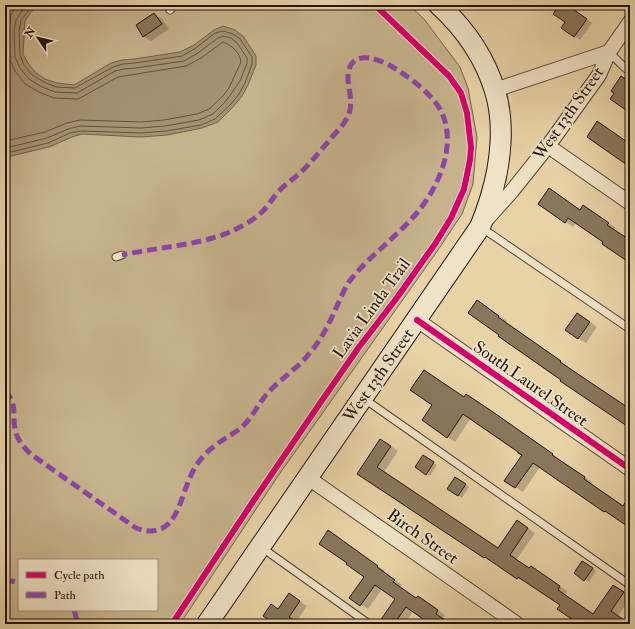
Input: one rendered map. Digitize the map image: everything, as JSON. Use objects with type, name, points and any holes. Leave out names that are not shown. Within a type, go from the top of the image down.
[{"type":"main road","points":[[439,5],[452,18],[473,46],[495,90],[499,112],[500,152],[491,195],[480,227]]},
{"type":"main road","name":"West 13th Street","points":[[210,623],[259,546],[480,227]]},
{"type":"street","name":"West 13th Street","points":[[480,227],[512,191],[548,146],[599,75],[609,52],[630,22]]},
{"type":"street","name":"West 13th Street","points":[[495,90],[609,52]]},
{"type":"street","points":[[548,146],[630,203]]},
{"type":"street","name":"South Laurel Street","points":[[417,320],[630,469]]},
{"type":"street","name":"Birch Street","points":[[307,477],[517,624]]},
{"type":"lane","points":[[609,52],[630,72]]},
{"type":"lane","points":[[480,227],[630,329]]},
{"type":"lane","points":[[362,398],[630,585]]},
{"type":"lane","points":[[259,546],[369,624]]},
{"type":"shaded area","points":[[5,5],[409,5],[424,19],[460,67],[468,88],[477,137],[473,184],[462,214],[278,476],[180,624],[5,624]]},
{"type":"water","points":[[5,5],[39,5],[31,12],[25,21],[23,54],[35,72],[45,79],[57,83],[74,85],[111,63],[122,60],[180,52],[194,45],[214,30],[223,26],[235,30],[243,36],[256,56],[256,65],[242,96],[233,107],[218,122],[202,128],[167,135],[141,137],[82,134],[49,147],[11,156],[5,156]]},
{"type":"building","points":[[559,5],[567,5],[587,19],[574,37],[561,28],[565,22],[553,14]]},
{"type":"building","points":[[154,13],[162,24],[143,37],[136,25]]},
{"type":"building","points":[[621,76],[630,82],[630,104],[626,110],[610,99],[614,93],[611,91]]},
{"type":"building","points":[[597,121],[630,144],[630,167],[587,137]]},
{"type":"building","points":[[549,188],[580,210],[583,205],[609,223],[607,225],[630,240],[630,263],[568,218],[565,223],[538,204]]},
{"type":"building","points":[[477,300],[499,316],[498,317],[561,361],[560,362],[630,409],[630,428],[560,381],[561,380],[468,313]]},
{"type":"building","points":[[577,313],[590,322],[578,339],[565,330]]},
{"type":"building","points":[[424,370],[464,397],[466,394],[490,410],[585,477],[584,479],[623,506],[630,495],[630,528],[533,463],[515,488],[504,481],[522,455],[463,414],[447,438],[422,420],[432,405],[410,390]]},
{"type":"building","points":[[380,439],[391,446],[377,467],[498,548],[517,520],[528,528],[510,555],[529,568],[531,566],[560,586],[558,590],[593,614],[613,585],[624,592],[611,611],[630,624],[579,624],[557,609],[560,605],[518,577],[517,579],[485,557],[484,558],[357,474]]},
{"type":"building","points":[[423,455],[434,462],[426,475],[415,467]]},
{"type":"building","points":[[455,477],[466,484],[458,496],[447,489]]},
{"type":"building","points":[[328,530],[378,566],[377,567],[395,580],[393,582],[416,598],[418,596],[438,610],[436,614],[451,624],[430,624],[406,607],[394,624],[378,624],[395,599],[375,585],[360,606],[349,598],[364,577],[346,564],[347,563],[319,544]]},
{"type":"building","points":[[582,561],[593,568],[584,581],[574,573]]},
{"type":"building","points":[[289,593],[300,601],[289,617],[300,624],[275,624],[263,616],[271,604],[278,609]]},
{"type":"marked path","points":[[5,391],[12,400],[17,437],[32,455],[136,528],[150,531],[161,529],[169,523],[175,515],[193,471],[201,458],[244,425],[268,393],[304,360],[324,333],[345,288],[350,281],[424,204],[438,180],[446,153],[446,126],[442,113],[427,93],[398,70],[384,62],[369,58],[356,60],[349,70],[348,80],[351,106],[346,120],[310,163],[279,191],[265,208],[252,220],[239,228],[217,237],[122,255]]},
{"type":"marked path","points":[[5,580],[18,582]]},
{"type":"marked path","points":[[74,611],[78,624]]},
{"type":"cycle path","name":"Lavia Linda Trail","points":[[172,624],[316,409],[359,347],[396,299],[435,244],[451,218],[464,189],[471,147],[467,113],[461,93],[449,76],[375,5]]},
{"type":"cycle path","points":[[417,320],[630,469]]}]
